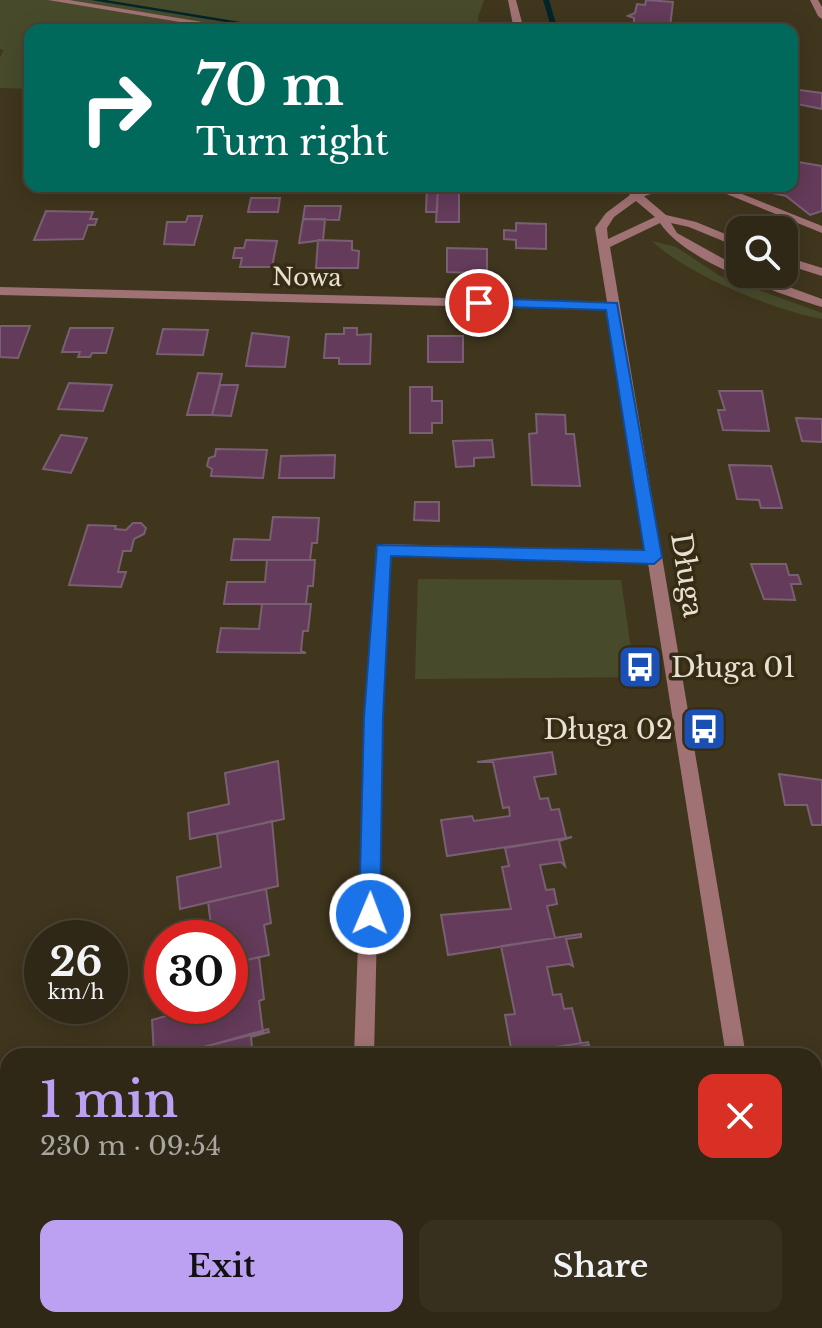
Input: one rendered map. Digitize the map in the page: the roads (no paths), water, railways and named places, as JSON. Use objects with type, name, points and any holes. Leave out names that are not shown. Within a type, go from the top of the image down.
[{"type":"street","points":[[52,0],[207,24]]},
{"type":"street","points":[[512,0],[518,24]]},
{"type":"street","points":[[814,0],[822,16]]},
{"type":"street","points":[[631,192],[662,218],[673,235],[726,265]]},
{"type":"street","points":[[635,196],[650,192]]},
{"type":"street","points":[[662,218],[668,192]]},
{"type":"street","points":[[727,192],[822,230]]},
{"type":"street","name":"Długa","points":[[635,196],[610,215],[601,228],[735,1048]]},
{"type":"street","points":[[604,245],[662,218],[692,224],[726,238]]},
{"type":"street","points":[[798,264],[822,272]]},
{"type":"street","points":[[780,288],[822,303]]},
{"type":"street","name":"Nowa","points":[[0,291],[613,306]]},
{"type":"street","points":[[364,1048],[374,717],[383,550],[654,557]]},
{"type":"waterway","points":[[94,0],[248,24]]},
{"type":"waterway","points":[[546,0],[553,24]]},
{"type":"place","name":"Długa 01","points":[[640,667]]},
{"type":"place","name":"Długa 02","points":[[704,729]]}]
